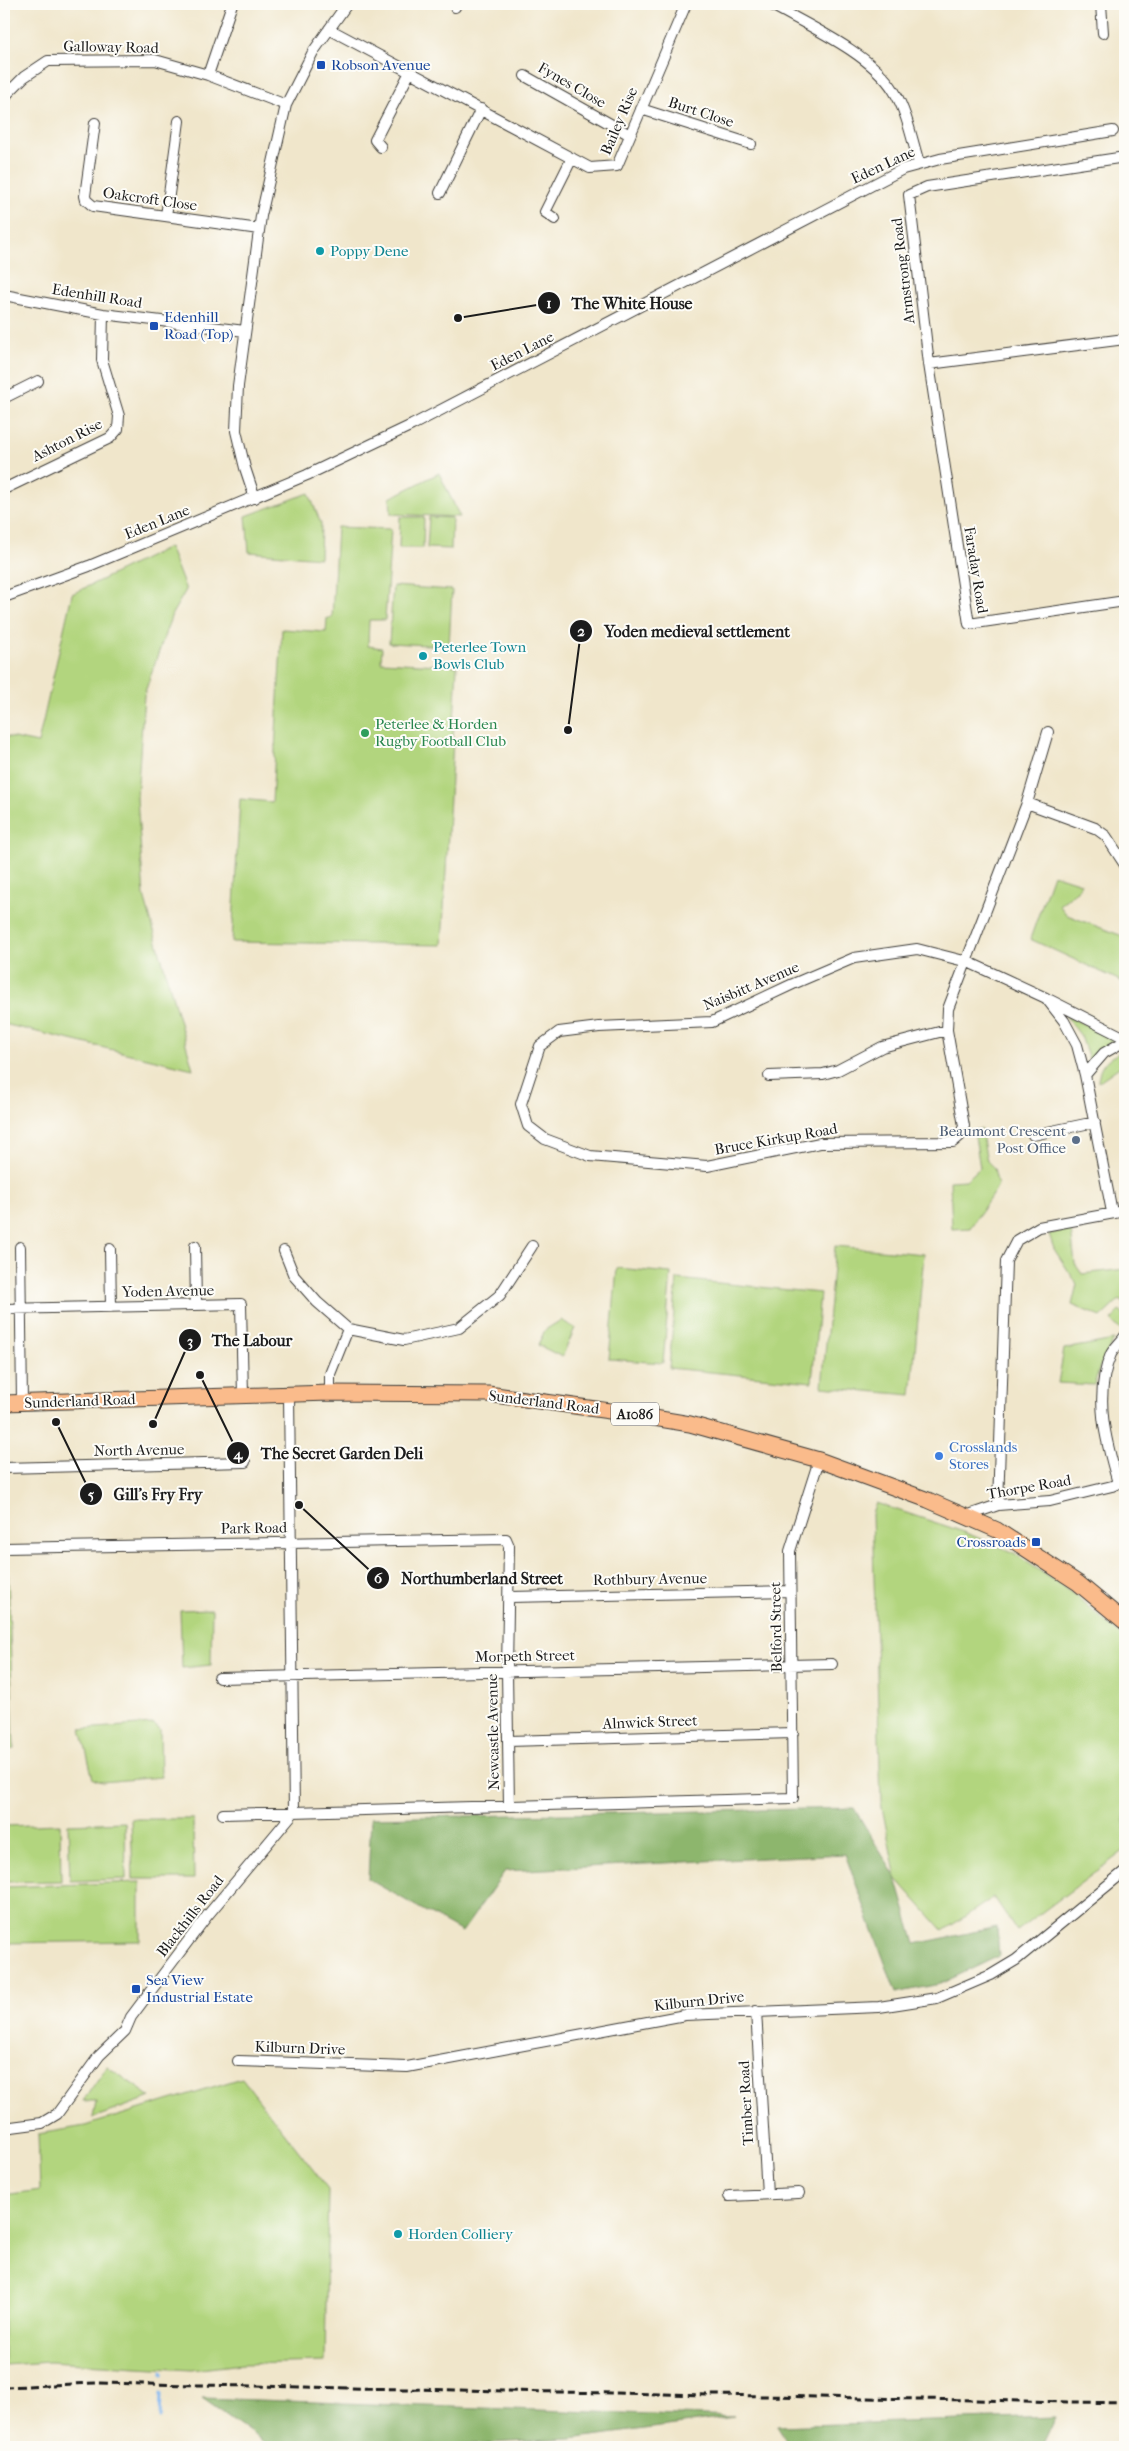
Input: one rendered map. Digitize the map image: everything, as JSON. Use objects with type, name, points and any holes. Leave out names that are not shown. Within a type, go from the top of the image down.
[{"type":"main road","name":"Sunderland Road","points":[[4,1403],[330,1393],[488,1394],[690,1424],[819,1460],[906,1491],[997,1530],[1078,1583],[1125,1622]]},
{"type":"street","points":[[208,75],[232,4]]},
{"type":"street","points":[[255,498],[236,431],[238,386],[259,229],[286,105],[313,52],[347,4]]},
{"type":"street","name":"Bailey Rise","points":[[329,29],[590,168],[617,166],[686,4]]},
{"type":"street","points":[[770,4],[868,62],[885,78],[900,105],[919,163]]},
{"type":"street","points":[[1101,4],[1103,33]]},
{"type":"street","name":"Galloway Road","points":[[5,95],[24,77],[48,61],[155,60],[208,75],[286,105]]},
{"type":"street","points":[[381,147],[375,140],[410,72]]},
{"type":"street","name":"Fynes Close","points":[[525,76],[630,135]]},
{"type":"street","name":"Burt Close","points":[[641,109],[751,144]]},
{"type":"street","points":[[440,193],[480,110]]},
{"type":"street","points":[[166,216],[179,121]]},
{"type":"street","name":"Oakcroft Close","points":[[95,123],[86,200],[93,206],[259,229]]},
{"type":"street","name":"Eden Lane","points":[[4,597],[89,566],[255,498],[412,425],[903,169],[919,163],[1113,132]]},
{"type":"street","name":"Armstrong Road","points":[[929,364],[909,195],[927,187],[1125,157]]},
{"type":"street","points":[[555,219],[545,212],[572,158]]},
{"type":"street","name":"Edenhill Road","points":[[4,295],[103,314],[245,331]]},
{"type":"street","name":"Ashton Rise","points":[[4,488],[110,438],[118,429],[119,416],[102,360],[103,314]]},
{"type":"street","points":[[929,364],[1125,339]]},
{"type":"street","name":"Faraday Road","points":[[929,364],[969,624],[1125,601]]},
{"type":"street","points":[[4,398],[38,381]]},
{"type":"street","name":"Bruce Kirkup Road","points":[[528,1126],[545,1139],[590,1156],[707,1166],[820,1143],[953,1142],[960,1136],[964,1126],[947,1030],[948,1009],[968,962],[1027,803],[1048,732]]},
{"type":"street","points":[[1027,803],[1095,828],[1106,836],[1125,865]]},
{"type":"street","name":"Naisbitt Avenue","points":[[528,1126],[521,1104],[525,1086],[540,1046],[559,1032],[599,1027],[712,1022],[854,958],[917,949],[968,962]]},
{"type":"street","points":[[968,962],[1046,998],[1125,1039],[1104,1053],[1086,1075]]},
{"type":"street","points":[[1046,998],[1064,1021],[1078,1045],[1086,1075],[1112,1212]]},
{"type":"street","points":[[769,1076],[823,1074],[838,1070],[882,1048],[947,1030]]},
{"type":"street","points":[[1033,1135],[1095,1122]]},
{"type":"street","points":[[998,1505],[1006,1261],[1017,1240],[1039,1227],[1125,1211]]},
{"type":"street","points":[[196,1246],[196,1305]]},
{"type":"street","points":[[284,1251],[294,1276],[317,1302],[348,1329],[404,1340],[459,1328],[500,1295],[532,1246]]},
{"type":"street","points":[[20,1247],[22,1402]]},
{"type":"street","points":[[110,1249],[111,1307]]},
{"type":"street","name":"Yoden Avenue","points":[[4,1309],[241,1304],[243,1396]]},
{"type":"street","points":[[330,1393],[330,1374],[348,1329]]},
{"type":"street","points":[[1122,1482],[1102,1416],[1103,1382],[1112,1353],[1125,1336]]},
{"type":"street","points":[[289,1395],[294,1812]]},
{"type":"street","name":"Belford Street","points":[[510,1806],[793,1798],[790,1551],[819,1460]]},
{"type":"street","name":"North Avenue","points":[[4,1468],[245,1462]]},
{"type":"street","name":"Thorpe Road","points":[[966,1516],[998,1505],[1050,1501],[1122,1482]]},
{"type":"street","name":"Park Road","points":[[4,1548],[506,1539]]},
{"type":"street","name":"Newcastle Avenue","points":[[506,1539],[510,1546],[507,1671],[510,1806]]},
{"type":"street","name":"Rothbury Avenue","points":[[510,1597],[790,1591]]},
{"type":"street","name":"Morpeth Street","points":[[219,1678],[832,1664]]},
{"type":"street","name":"Alnwick Street","points":[[508,1741],[793,1733]]},
{"type":"street","points":[[223,1814],[510,1806]]},
{"type":"street","name":"Blackhills Road","points":[[4,2128],[42,2123],[57,2114],[99,2056],[125,2031],[131,2017],[208,1916],[294,1812]]},
{"type":"street","name":"Kilburn Drive","points":[[238,2061],[407,2067],[685,2015],[879,2006],[937,1998],[991,1974],[1016,1960],[1125,1872]]},
{"type":"street","name":"Timber Road","points":[[756,2011],[767,2194]]},
{"type":"street","points":[[729,2196],[799,2192]]},
{"type":"green space","points":[[439,473],[460,517],[391,514],[390,498]]},
{"type":"green space","points":[[309,493],[321,524],[320,558],[249,552],[246,516]]},
{"type":"green space","points":[[400,517],[424,517],[423,548],[399,548]]},
{"type":"green space","points":[[429,517],[452,518],[451,549],[427,548]]},
{"type":"green space","name":"Peterlee & Horden Rugby Football Club","points":[[337,527],[391,529],[385,620],[369,620],[368,646],[382,648],[381,662],[457,666],[442,945],[232,942],[240,799],[272,802],[282,629],[326,632],[327,618],[332,618]]},
{"type":"green space","points":[[169,547],[186,590],[172,614],[144,695],[137,798],[144,896],[193,1069],[4,1024],[4,736],[38,743],[72,594]]},
{"type":"green space","points":[[393,586],[452,590],[449,646],[389,643]]},
{"type":"green space","points":[[1053,874],[1081,883],[1078,890],[1059,905],[1067,915],[1125,937],[1125,983],[1030,939]]},
{"type":"green space","points":[[1065,1015],[1115,1039],[1090,1062],[1081,1036]]},
{"type":"green space","points":[[1125,1051],[1125,1063],[1098,1082],[1100,1070],[1106,1062],[1114,1055]]},
{"type":"green space","points":[[981,1129],[987,1161],[994,1168],[998,1186],[970,1228],[952,1229],[950,1181],[966,1180],[980,1168],[974,1130]]},
{"type":"green space","points":[[1071,1229],[1075,1264],[1082,1274],[1125,1269],[1125,1305],[1120,1299],[1101,1317],[1072,1305],[1077,1284],[1054,1249],[1049,1234]]},
{"type":"green space","points":[[835,1246],[924,1254],[911,1395],[822,1387]]},
{"type":"green space","points":[[617,1268],[671,1273],[663,1363],[609,1359]]},
{"type":"green space","points":[[677,1279],[820,1293],[812,1382],[669,1368]]},
{"type":"green space","points":[[1120,1311],[1125,1317],[1125,1327],[1121,1331],[1111,1320]]},
{"type":"green space","points":[[561,1320],[575,1328],[562,1357],[538,1345],[545,1330]]},
{"type":"green space","points":[[1114,1340],[1101,1363],[1094,1385],[1058,1383],[1064,1349]]},
{"type":"green space","points":[[876,1503],[964,1532],[1014,1553],[1076,1596],[1125,1639],[1125,1850],[1017,1931],[994,1897],[943,1931],[896,1878],[881,1802],[872,1514]]},
{"type":"green space","points":[[4,1575],[8,1575],[14,1749],[4,1750]]},
{"type":"green space","points":[[212,1609],[211,1665],[182,1668],[180,1610]]},
{"type":"green space","points":[[154,1724],[160,1729],[161,1777],[102,1782],[93,1779],[81,1729]]},
{"type":"green space","points":[[854,1808],[896,1878],[915,1944],[997,1927],[999,1956],[940,1984],[896,1993],[845,1854],[505,1871],[462,1932],[368,1879],[371,1818]]},
{"type":"green space","points":[[131,1819],[193,1819],[194,1879],[133,1879]]},
{"type":"green space","points":[[125,1822],[126,1879],[70,1881],[68,1824]]},
{"type":"green space","points":[[60,1824],[61,1881],[5,1882],[4,1826]]},
{"type":"green space","points":[[140,1882],[140,1941],[4,1943],[4,1887]]},
{"type":"green space","points":[[107,2066],[151,2097],[93,2118],[96,2101],[83,2101]]},
{"type":"green space","points":[[242,2078],[328,2189],[325,2362],[243,2364],[191,2370],[49,2362],[4,2365],[4,2195],[40,2190],[38,2134],[85,2126]]},
{"type":"green space","points":[[202,2398],[734,2417],[571,2439],[407,2447],[271,2447]]},
{"type":"green space","points":[[1056,2417],[1042,2447],[790,2447],[777,2426]]},
{"type":"waterway","points":[[160,2418],[161,2394]]},
{"type":"railway","points":[[4,2387],[96,2383],[1125,2403]]},
{"type":"place","name":"Robson Avenue","points":[[321,65]]},
{"type":"place","name":"Poppy Dene","points":[[320,251]]},
{"type":"place","name":"The White House","points":[[458,318]]},
{"type":"place","name":"Edenhill Road (Top)","points":[[154,326]]},
{"type":"place","name":"Peterlee Town Bowls Club","points":[[423,656]]},
{"type":"place","name":"Yoden medieval settlement","points":[[568,730]]},
{"type":"place","name":"Peterlee & Horden Rugby Football Club","points":[[365,733]]},
{"type":"place","name":"Beaumont Crescent Post Office","points":[[1076,1140]]},
{"type":"place","name":"The Secret Garden Deli","points":[[200,1375]]},
{"type":"place","name":"Gill's Fry Fry","points":[[56,1422]]},
{"type":"place","name":"The Labour","points":[[153,1424]]},
{"type":"place","name":"Crosslands Stores","points":[[939,1456]]},
{"type":"place","name":"Northumberland Street","points":[[299,1505]]},
{"type":"place","name":"Crossroads","points":[[1036,1542]]},
{"type":"place","name":"Sea View Industrial Estate","points":[[136,1989]]},
{"type":"place","name":"Horden Colliery","points":[[398,2234]]}]
